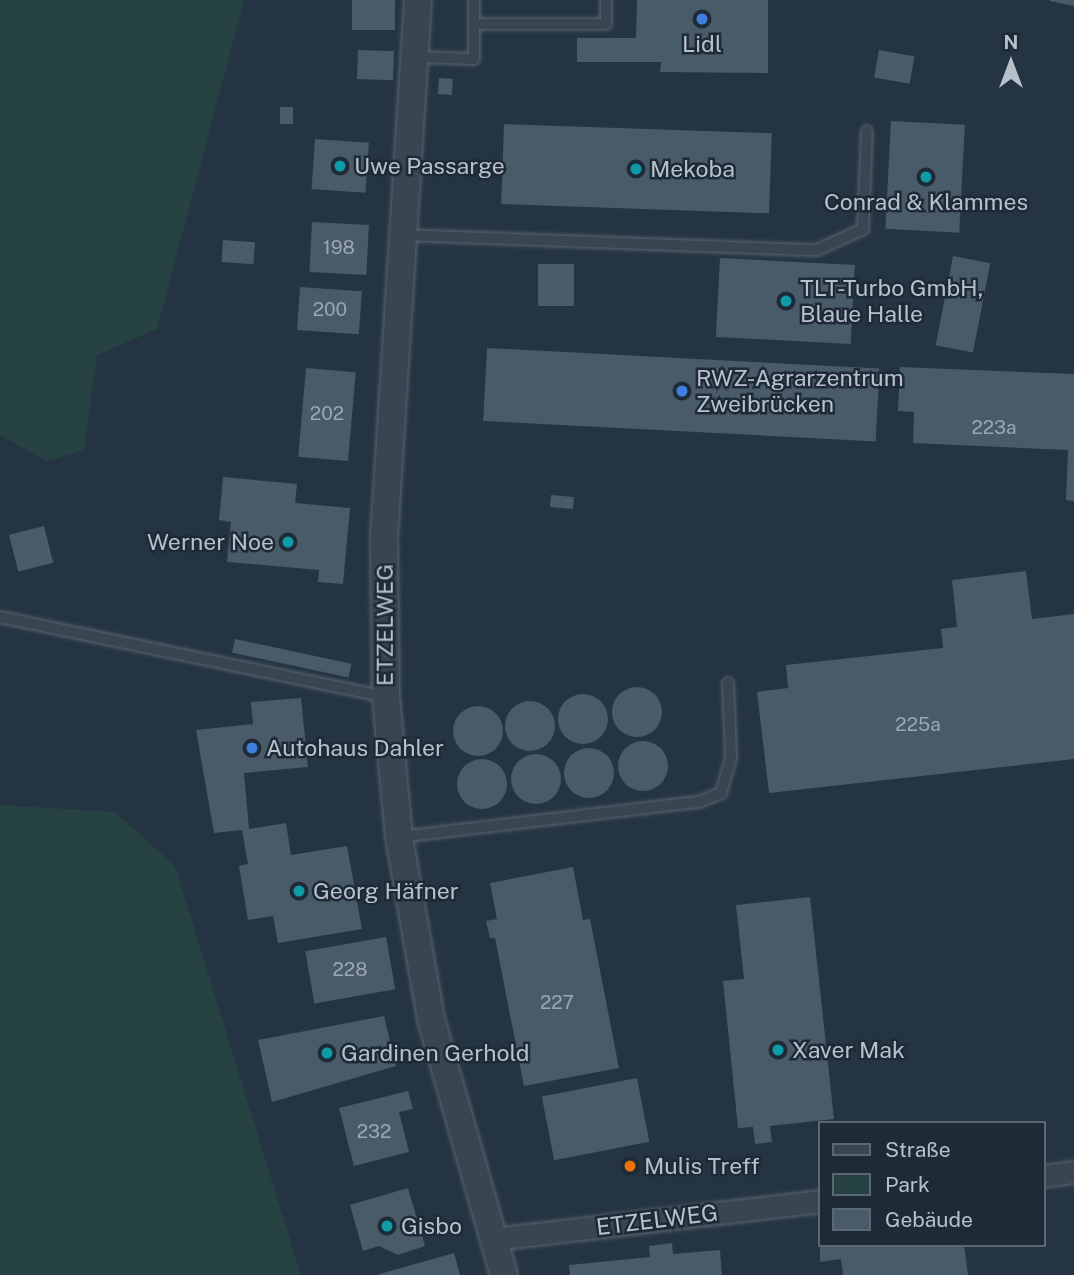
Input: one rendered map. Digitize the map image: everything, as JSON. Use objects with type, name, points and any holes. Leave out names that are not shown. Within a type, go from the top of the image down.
[{"type":"street","name":"ETZELWEG","points":[[418,0],[384,538],[386,698],[399,837],[431,1019],[504,1275]]},
{"type":"street","points":[[1046,1176],[1074,1172]]},
{"type":"street","name":"ETZELWEG","points":[[494,1239],[818,1201]]},
{"type":"lane","points":[[413,57],[474,59],[474,0]]},
{"type":"lane","points":[[474,24],[606,24],[606,0]]},
{"type":"lane","points":[[403,236],[817,250],[863,229],[867,131]]},
{"type":"lane","points":[[0,617],[386,698]]},
{"type":"lane","points":[[399,837],[699,802],[721,793],[730,777],[729,683]]},
{"type":"green space","points":[[0,0],[244,0],[157,329],[97,355],[84,450],[46,461],[0,435]]},
{"type":"green space","points":[[0,805],[115,812],[175,866],[301,1275],[0,1275]]},
{"type":"building","points":[[352,0],[395,0],[395,30],[352,30]]},
{"type":"building","name":"Lidl","points":[[637,0],[768,0],[768,73],[660,72],[661,62],[577,62],[577,38],[636,38]]},
{"type":"building","points":[[1074,0],[1074,6],[1050,1]]},
{"type":"building","points":[[358,50],[394,51],[393,80],[357,79]]},
{"type":"building","points":[[879,50],[914,56],[910,84],[874,78]]},
{"type":"building","points":[[439,78],[453,79],[452,95],[438,94]]},
{"type":"building","points":[[280,107],[293,107],[293,124],[280,124]]},
{"type":"building","name":"Conrad & Klammes","points":[[891,121],[965,125],[959,233],[885,229]]},
{"type":"building","name":"Mekoba","points":[[504,124],[772,133],[769,213],[501,204]]},
{"type":"building","name":"Uwe Passarge","points":[[315,139],[369,143],[365,193],[312,189]]},
{"type":"building","points":[[312,222],[369,225],[366,275],[309,272]]},
{"type":"building","points":[[223,240],[255,242],[253,264],[221,262]]},
{"type":"building","points":[[953,256],[990,263],[973,353],[936,345]]},
{"type":"building","name":"TLT-Turbo GmbH, Blaue Halle","points":[[720,258],[855,265],[851,344],[716,337]]},
{"type":"building","points":[[538,264],[574,264],[574,306],[538,306]]},
{"type":"building","points":[[300,287],[362,291],[359,334],[297,330]]},
{"type":"building","name":"RWZ-Agrarzentrum Zweibrücken","points":[[487,348],[879,369],[876,441],[483,421]]},
{"type":"building","points":[[900,367],[1074,374],[1074,501],[1066,500],[1068,450],[913,443],[914,412],[898,411]]},
{"type":"building","points":[[306,368],[356,372],[348,461],[298,457]]},
{"type":"building","name":"Werner Noe","points":[[223,477],[297,484],[295,503],[350,508],[343,584],[318,582],[319,570],[227,562],[231,522],[219,520]]},
{"type":"building","points":[[551,495],[574,497],[573,509],[550,507]]},
{"type":"building","points":[[44,526],[53,563],[18,572],[9,535]]},
{"type":"building","points":[[1026,571],[1032,619],[1074,614],[1074,759],[769,793],[757,692],[788,688],[786,665],[943,648],[941,629],[957,627],[952,580]]},
{"type":"building","points":[[235,639],[351,664],[348,677],[232,653]]},
{"type":"building","points":[[637,687],[655,694],[662,712],[655,730],[637,737],[619,730],[612,712],[619,694]]},
{"type":"building","points":[[583,694],[601,701],[608,719],[601,737],[583,744],[565,737],[558,719],[565,701]]},
{"type":"building","points":[[301,698],[308,767],[244,773],[249,829],[286,823],[291,855],[347,846],[362,929],[278,943],[273,916],[248,920],[239,866],[248,864],[242,830],[214,833],[196,730],[253,724],[251,702]]},
{"type":"building","points":[[530,701],[548,708],[555,726],[548,744],[530,751],[512,744],[505,726],[512,708]]},
{"type":"building","points":[[478,706],[496,713],[503,731],[496,749],[478,756],[460,749],[453,731],[460,713]]},
{"type":"building","points":[[643,741],[661,748],[668,766],[661,784],[643,791],[625,784],[618,766],[625,748]]},
{"type":"building","points":[[589,748],[607,755],[614,773],[607,791],[589,798],[571,791],[564,773],[571,755]]},
{"type":"building","points":[[536,754],[554,761],[561,779],[554,797],[536,804],[518,797],[511,779],[518,761]]},
{"type":"building","points":[[482,759],[500,766],[507,784],[500,802],[482,809],[464,802],[457,784],[464,766]]},
{"type":"building","points":[[573,867],[583,920],[590,919],[619,1068],[524,1086],[495,938],[490,938],[486,921],[497,919],[490,883]]},
{"type":"building","name":"Xaver Mak","points":[[810,897],[834,1119],[770,1126],[772,1142],[755,1144],[753,1127],[738,1128],[723,981],[744,979],[736,905]]},
{"type":"building","points":[[386,937],[395,989],[314,1003],[305,951]]},
{"type":"building","name":"Gardinen Gerhold","points":[[384,1016],[396,1066],[272,1102],[258,1040]]},
{"type":"building","points":[[637,1078],[649,1142],[554,1160],[542,1097]]},
{"type":"building","points":[[408,1091],[413,1109],[399,1112],[409,1152],[354,1166],[339,1108]]},
{"type":"building","name":"Gisbo","points":[[408,1188],[425,1246],[398,1255],[379,1246],[363,1251],[350,1205]]},
{"type":"building","points":[[672,1243],[673,1254],[720,1250],[722,1275],[570,1275],[569,1265],[650,1257],[649,1246]]},
{"type":"building","points":[[820,1247],[964,1247],[968,1275],[843,1275],[841,1259],[820,1262]]},
{"type":"building","points":[[454,1253],[460,1275],[380,1275],[380,1274]]},
{"type":"place","name":"Lidl","points":[[702,19]]},
{"type":"place","name":"Uwe Passarge","points":[[340,166]]},
{"type":"place","name":"Mekoba","points":[[636,169]]},
{"type":"place","name":"Conrad & Klammes","points":[[926,177]]},
{"type":"place","name":"TLT-Turbo GmbH, Blaue Halle","points":[[786,301]]},
{"type":"place","name":"RWZ-Agrarzentrum Zweibrücken","points":[[682,391]]},
{"type":"place","name":"Werner Noe","points":[[288,542]]},
{"type":"place","name":"Autohaus Dahler","points":[[252,748]]},
{"type":"place","name":"Georg Häfner","points":[[299,891]]},
{"type":"place","name":"Xaver Mak","points":[[778,1050]]},
{"type":"place","name":"Gardinen Gerhold","points":[[327,1053]]},
{"type":"place","name":"Mulis Treff","points":[[630,1166]]},
{"type":"place","name":"Gisbo","points":[[387,1226]]}]
